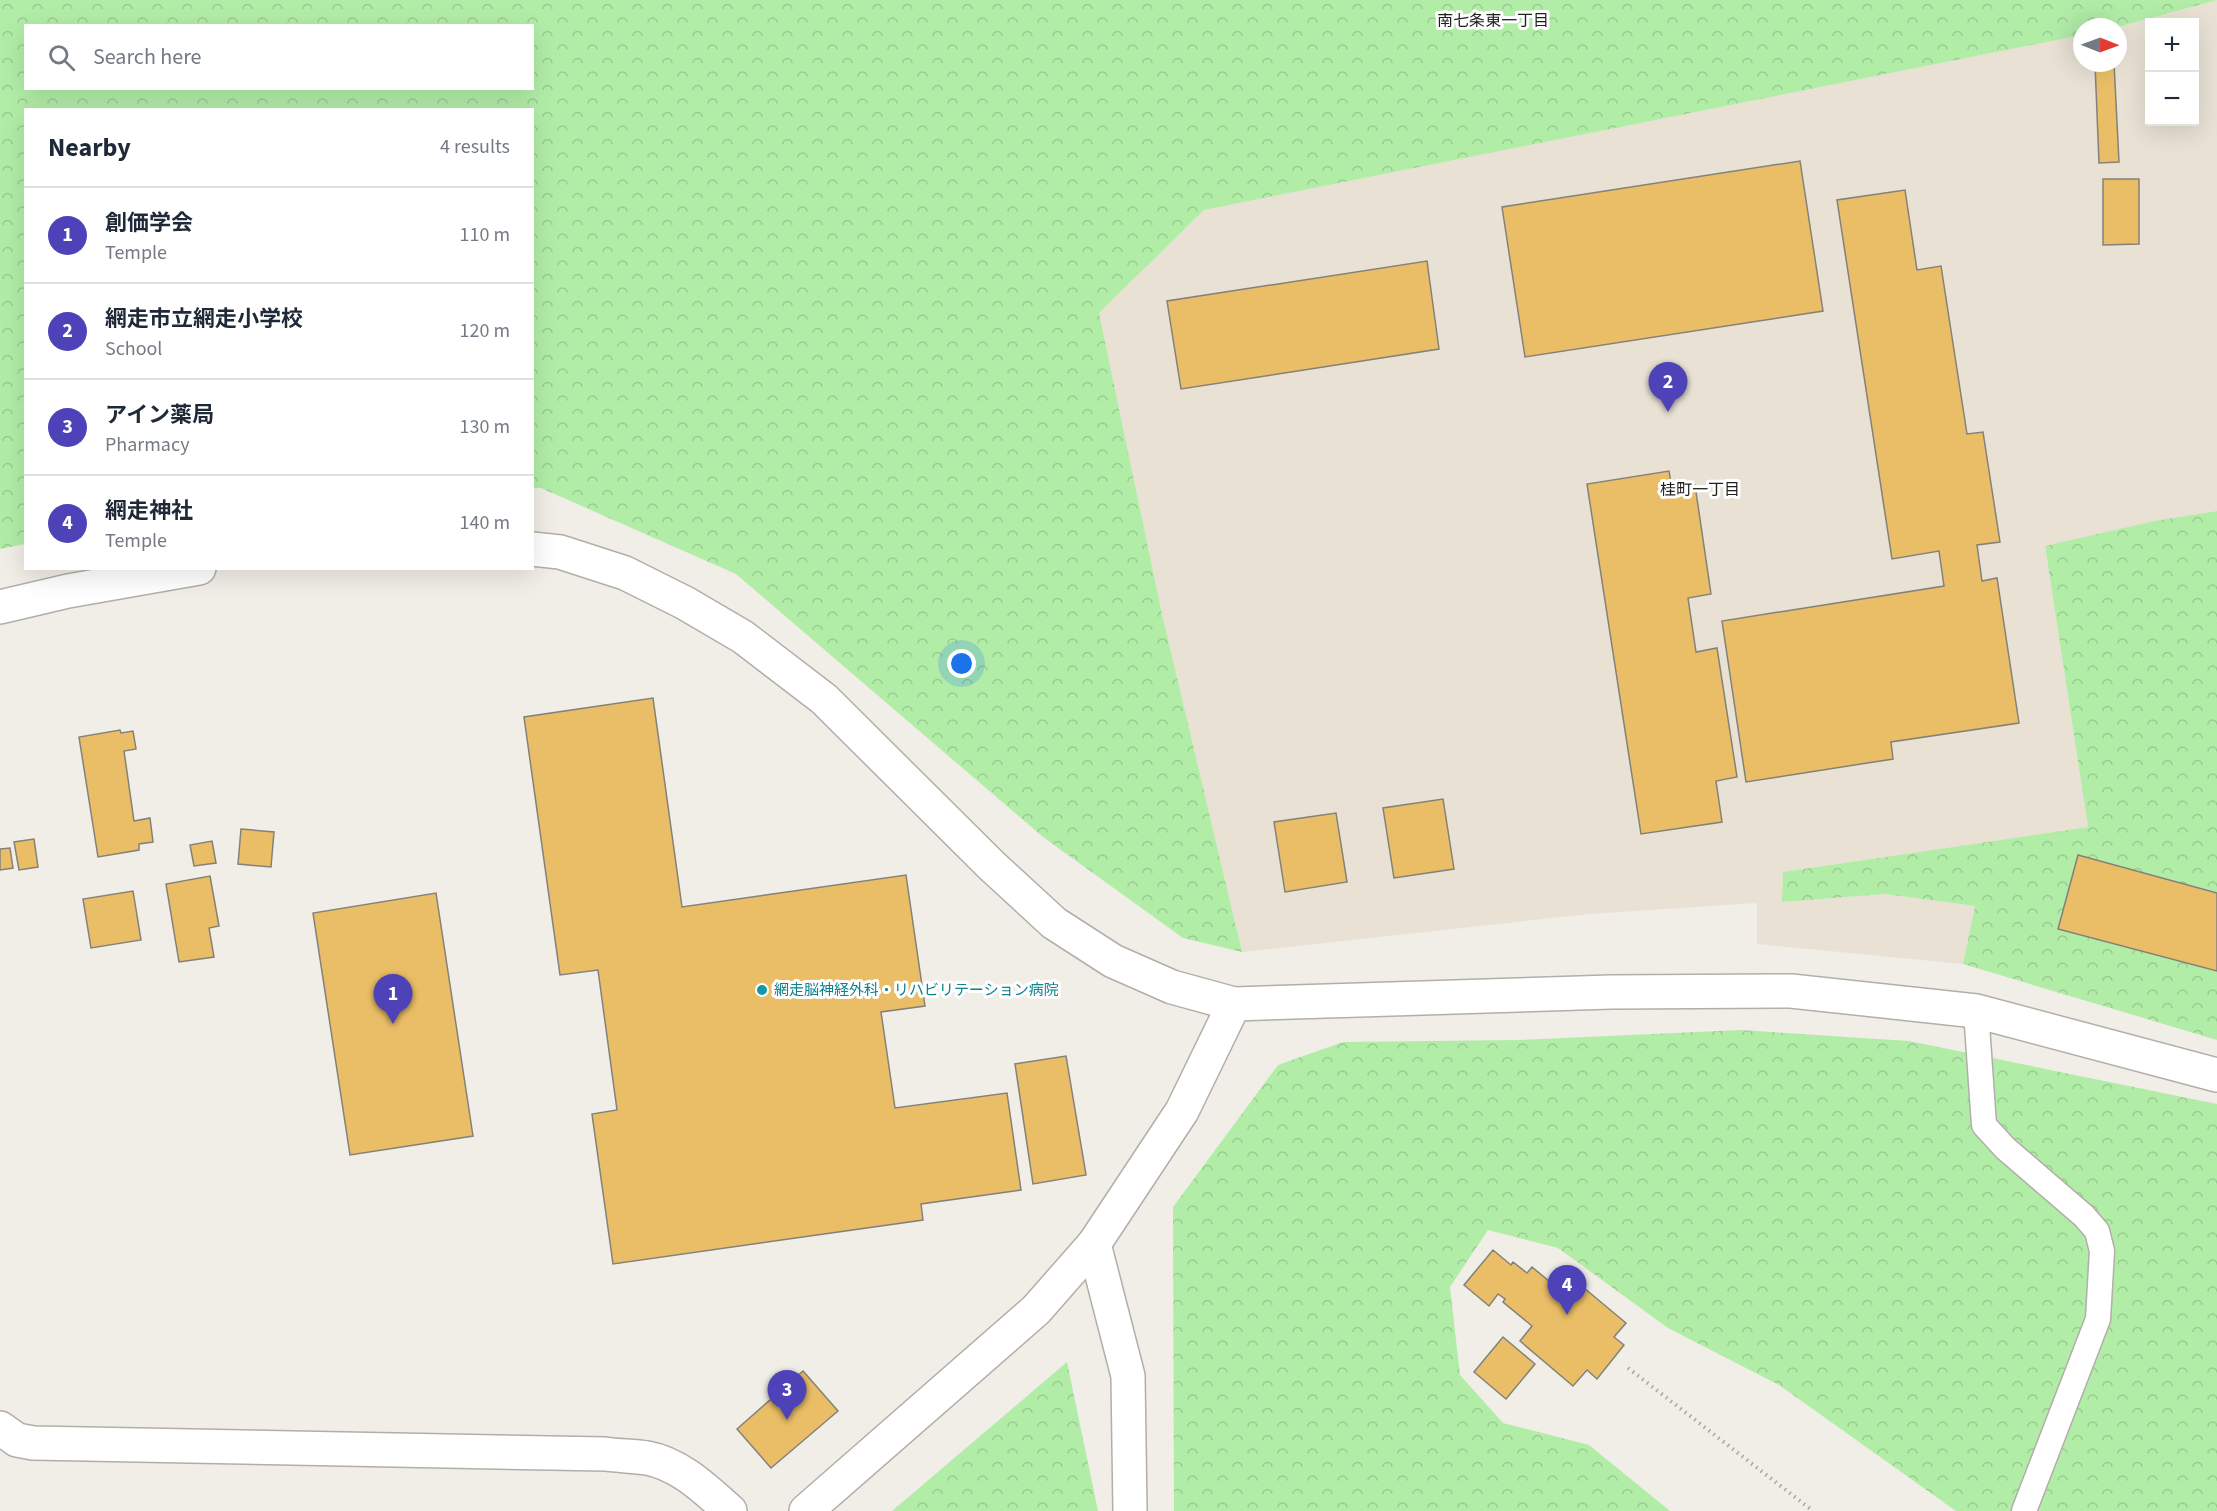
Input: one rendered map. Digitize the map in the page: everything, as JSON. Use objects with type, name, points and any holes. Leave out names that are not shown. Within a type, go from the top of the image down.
[{"type":"street","points":[[534,549],[560,552],[625,573],[685,603],[743,637],[824,699],[991,865],[1054,923],[1113,961],[1172,987],[1234,1004],[1611,992],[1791,991],[1976,1011],[2217,1075]]},
{"type":"street","points":[[0,607],[68,591],[188,570]]},
{"type":"street","points":[[806,1511],[1036,1310],[1094,1244],[1182,1111],[1234,1004]]},
{"type":"street","points":[[1094,1244],[1128,1376],[1130,1511]]},
{"type":"street","points":[[0,1428],[17,1440],[33,1443],[605,1454],[648,1458],[670,1465],[704,1487],[730,1511]]},
{"type":"lane","points":[[1976,1011],[1984,1125],[2005,1148],[2084,1216],[2097,1231],[2102,1251],[2098,1319],[2024,1511]]},
{"type":"path","points":[[1628,1368],[1813,1511]]},
{"type":"shaded area","points":[[2217,0],[2217,511],[2154,521],[2045,547],[2088,827],[1783,872],[1782,902],[1885,894],[1975,906],[1963,964],[1757,944],[1757,903],[1589,914],[1242,952],[1162,614],[1099,313],[1204,210],[2073,37],[2073,72],[2127,72],[2127,25],[2145,20],[2145,126],[2199,126],[2199,18],[2151,18]]},
{"type":"green space","points":[[0,0],[2217,0],[2127,25],[2127,18],[2073,18],[2073,37],[1204,210],[1099,313],[1162,614],[1242,952],[1183,938],[1043,837],[736,574],[541,488],[534,488],[534,108],[24,108],[24,544],[0,549]]},
{"type":"green space","points":[[2217,511],[2217,1040],[1963,964],[1975,906],[1885,894],[1782,902],[1783,872],[2088,827],[2045,546],[2154,521]]},
{"type":"green space","points":[[1741,1030],[1909,1041],[2217,1104],[2217,1511],[1956,1511],[1779,1385],[1668,1328],[1558,1248],[1488,1230],[1450,1287],[1460,1375],[1503,1423],[1589,1445],[1670,1511],[1174,1511],[1173,1207],[1278,1065],[1343,1042],[1518,1040]]},
{"type":"green space","points":[[1067,1362],[1098,1511],[892,1511]]},
{"type":"building","points":[[2095,72],[2114,72],[2119,162],[2099,163]]},
{"type":"building","points":[[1800,161],[1823,311],[1525,357],[1502,207]]},
{"type":"building","points":[[2103,179],[2139,179],[2139,244],[2103,245]]},
{"type":"building","points":[[1905,190],[1917,270],[1941,266],[1967,434],[1983,432],[2000,542],[1977,545],[1982,581],[1997,578],[2019,723],[1891,742],[1893,759],[1746,782],[1722,621],[1944,586],[1939,551],[1892,559],[1837,200]]},
{"type":"building","points":[[1427,261],[1439,349],[1181,389],[1167,301]]},
{"type":"building","points":[[1669,471],[1672,489],[1695,485],[1711,594],[1688,598],[1696,652],[1717,648],[1737,777],[1716,781],[1722,822],[1641,834],[1587,484]]},
{"type":"building","name":"網走脳神経外科・リハビリテーション病院","points":[[653,698],[682,907],[906,875],[925,1006],[881,1012],[895,1108],[1007,1093],[1021,1190],[921,1204],[923,1220],[613,1264],[592,1114],[617,1110],[598,970],[560,975],[524,717]]},
{"type":"building","points":[[120,730],[121,733],[133,731],[136,749],[124,751],[134,821],[150,818],[153,842],[139,844],[139,850],[98,857],[79,737]]},
{"type":"building","points":[[1443,799],[1454,869],[1394,878],[1383,808]]},
{"type":"building","points":[[1336,813],[1347,882],[1285,892],[1274,822]]},
{"type":"building","points":[[241,829],[274,832],[271,867],[238,864]]},
{"type":"building","points":[[34,839],[38,867],[19,870],[14,842]]},
{"type":"building","points":[[212,841],[216,863],[194,866],[190,845]]},
{"type":"building","points":[[10,848],[13,868],[0,870],[0,849]]},
{"type":"building","points":[[2078,855],[2217,893],[2217,971],[2058,929]]},
{"type":"building","points":[[210,876],[219,926],[209,928],[214,957],[179,962],[166,884]]},
{"type":"building","points":[[133,891],[141,940],[91,948],[83,899]]},
{"type":"building","points":[[436,893],[473,1136],[350,1155],[313,913]]},
{"type":"building","points":[[1066,1056],[1086,1175],[1033,1184],[1015,1064]]},
{"type":"building","points":[[1493,1250],[1511,1265],[1513,1262],[1527,1273],[1532,1267],[1561,1291],[1572,1278],[1626,1323],[1614,1337],[1624,1345],[1597,1379],[1587,1370],[1573,1386],[1520,1341],[1532,1326],[1503,1302],[1505,1299],[1498,1294],[1489,1306],[1464,1285]]},
{"type":"building","points":[[1503,1337],[1535,1364],[1506,1399],[1474,1372]]},
{"type":"building","points":[[803,1371],[838,1411],[771,1468],[737,1429]]},
{"type":"place","name":"網走市立網走小学校","points":[[1668,412]]},
{"type":"place","name":"網走脳神経外科・リハビリテーション病院","points":[[762,990]]},
{"type":"place","name":"創価学会","points":[[393,1024]]},
{"type":"place","name":"網走神社","points":[[1567,1315]]},
{"type":"place","name":"アイン薬局","points":[[787,1420]]},
{"type":"district","name":"南七条東一丁目","points":[[1493,20]]},
{"type":"district","name":"桂町一丁目","points":[[1700,489]]}]
